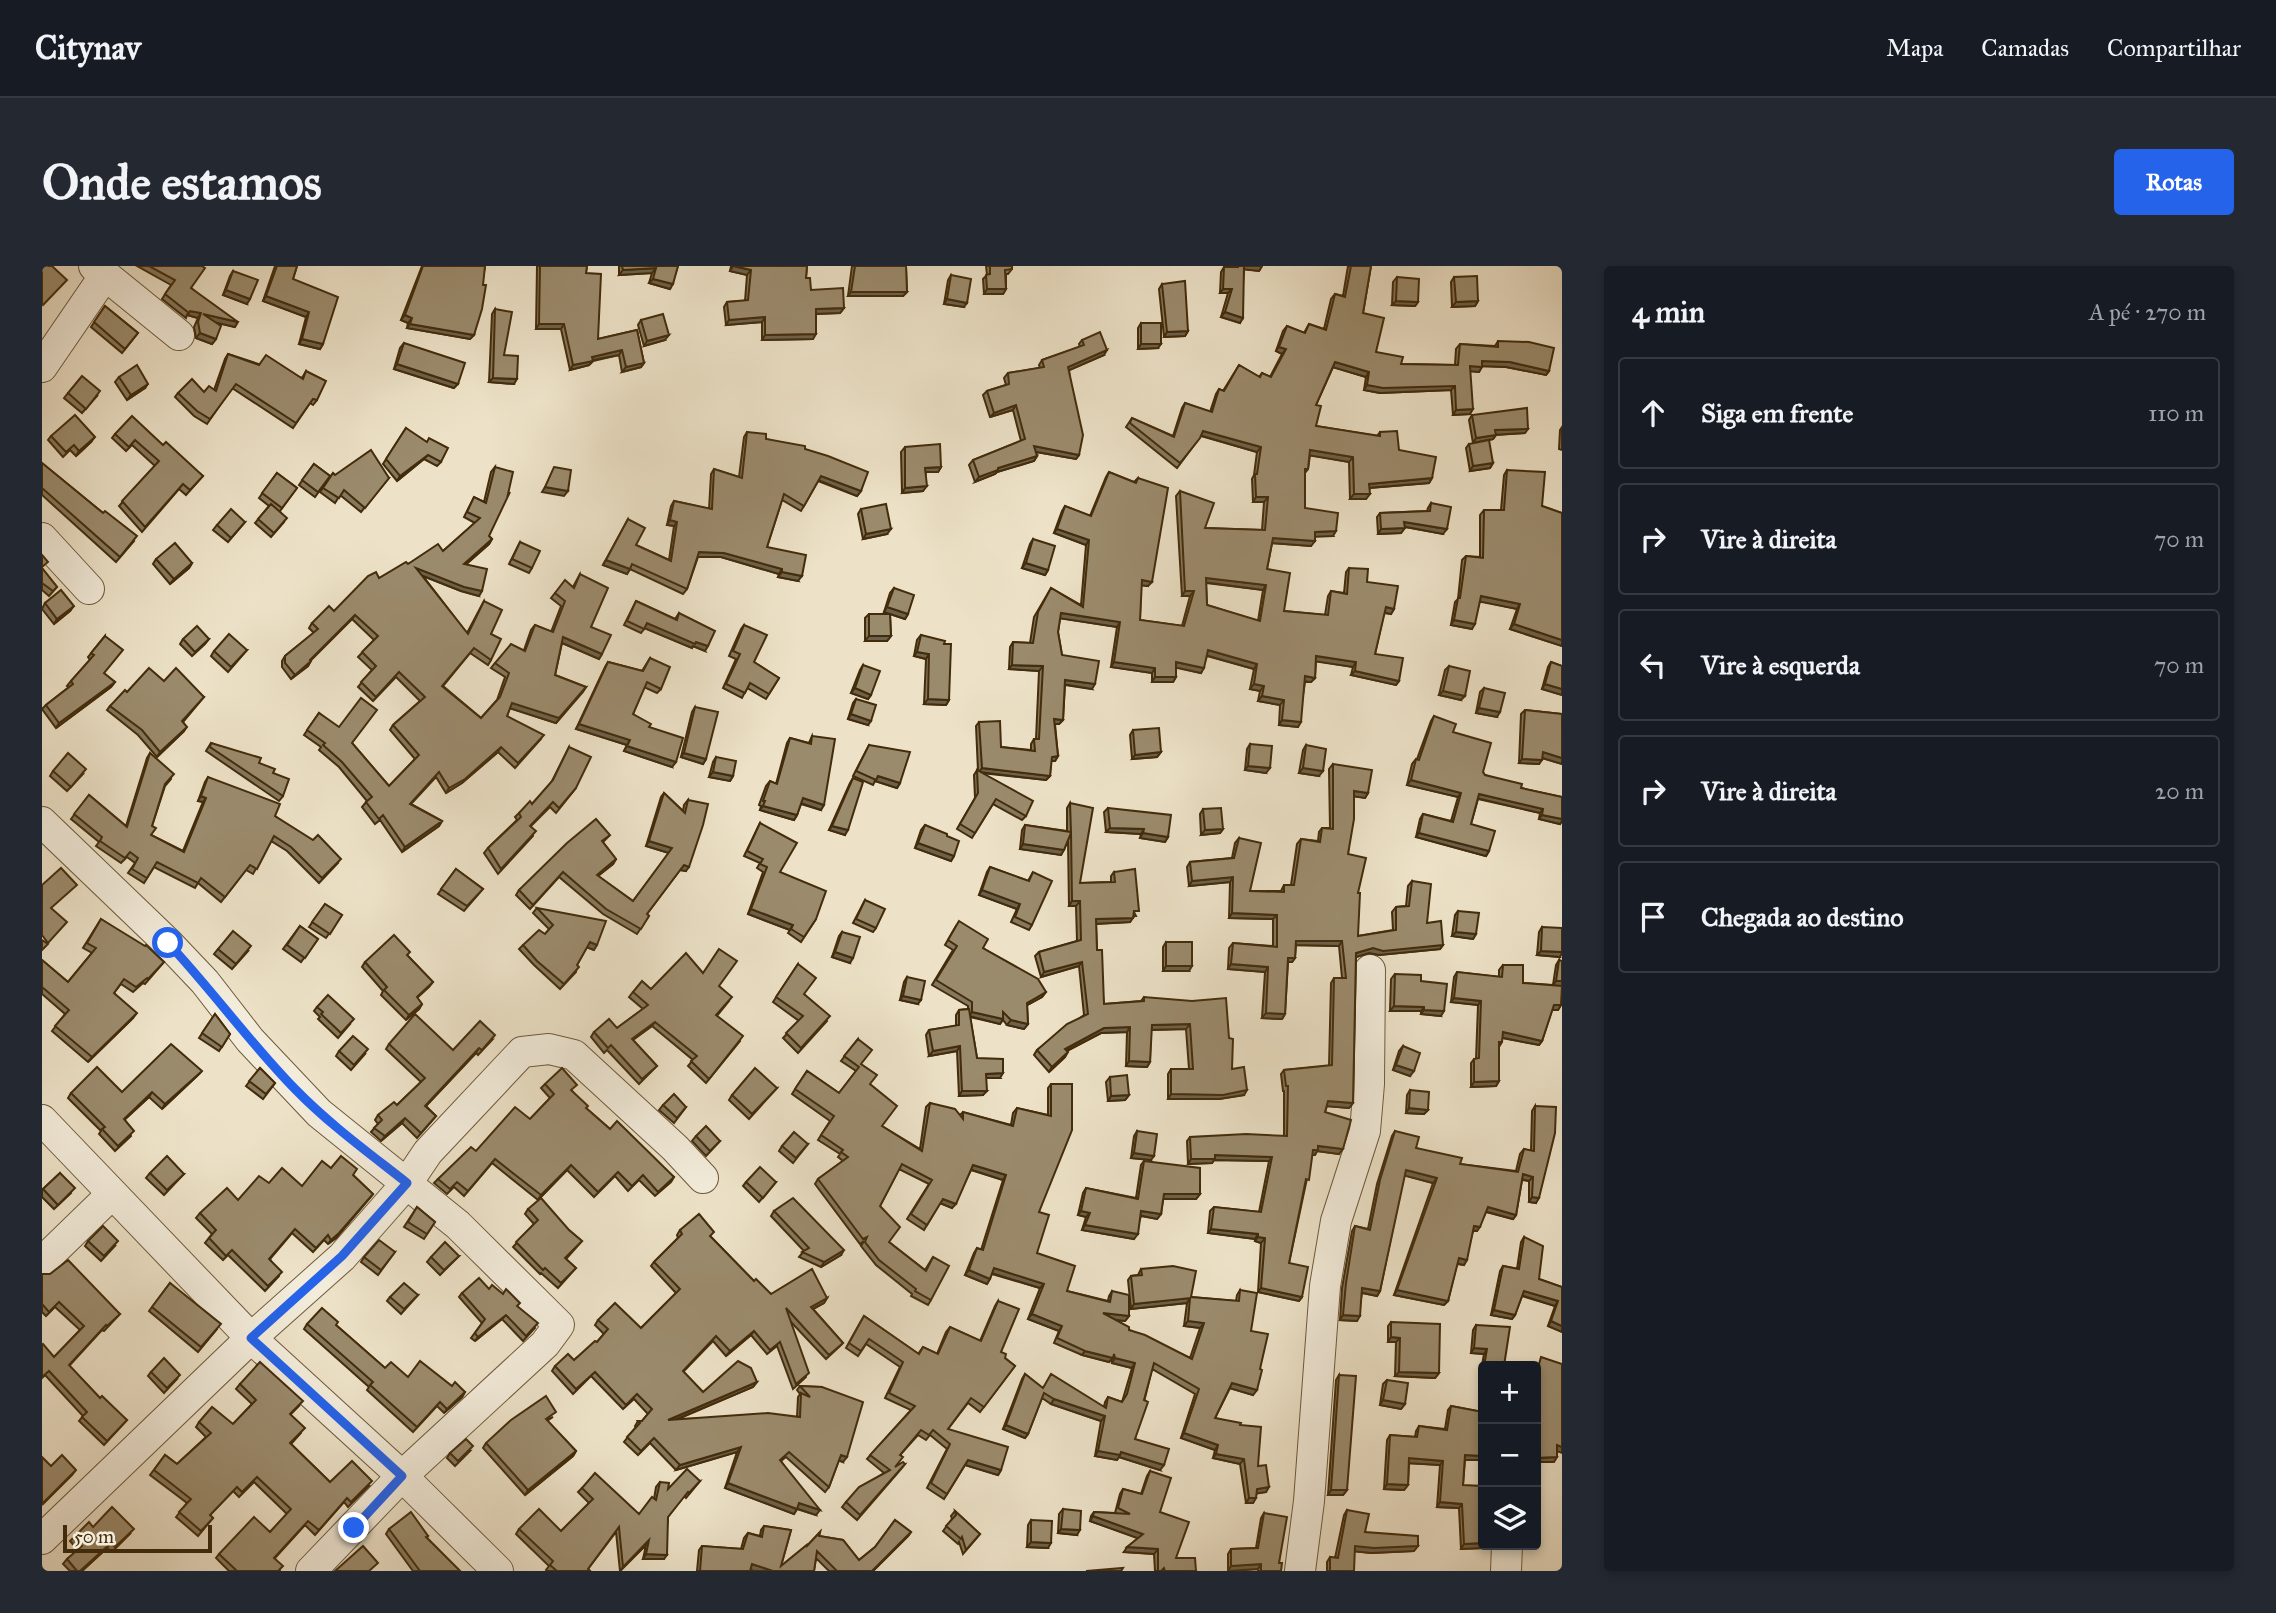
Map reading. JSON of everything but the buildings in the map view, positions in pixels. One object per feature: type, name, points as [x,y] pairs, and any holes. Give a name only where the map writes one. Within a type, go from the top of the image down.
[{"type":"street","points":[[42,367],[99,271],[179,335]]},
{"type":"street","points":[[42,538],[89,589]]},
{"type":"street","points":[[42,822],[168,943],[205,982],[250,1040],[319,1113],[458,1225],[559,1325],[545,1344],[402,1476],[311,1571]]},
{"type":"street","points":[[1300,1571],[1309,1502],[1325,1286],[1336,1221],[1365,1131],[1370,1084],[1370,970]]},
{"type":"street","points":[[42,1539],[251,1338],[342,1256],[407,1183],[428,1152],[522,1052],[549,1049],[574,1055],[675,1148],[703,1178]]},
{"type":"street","points":[[42,1120],[251,1338],[402,1476],[498,1571]]},
{"type":"street","points":[[42,1262],[111,1195]]},
{"type":"street","points":[[1506,1571],[1507,1550]]},
{"type":"route","points":[[168,943],[205,982],[250,1040],[293,1087],[319,1113],[407,1183],[342,1256],[251,1338],[402,1476],[354,1528]]}]
